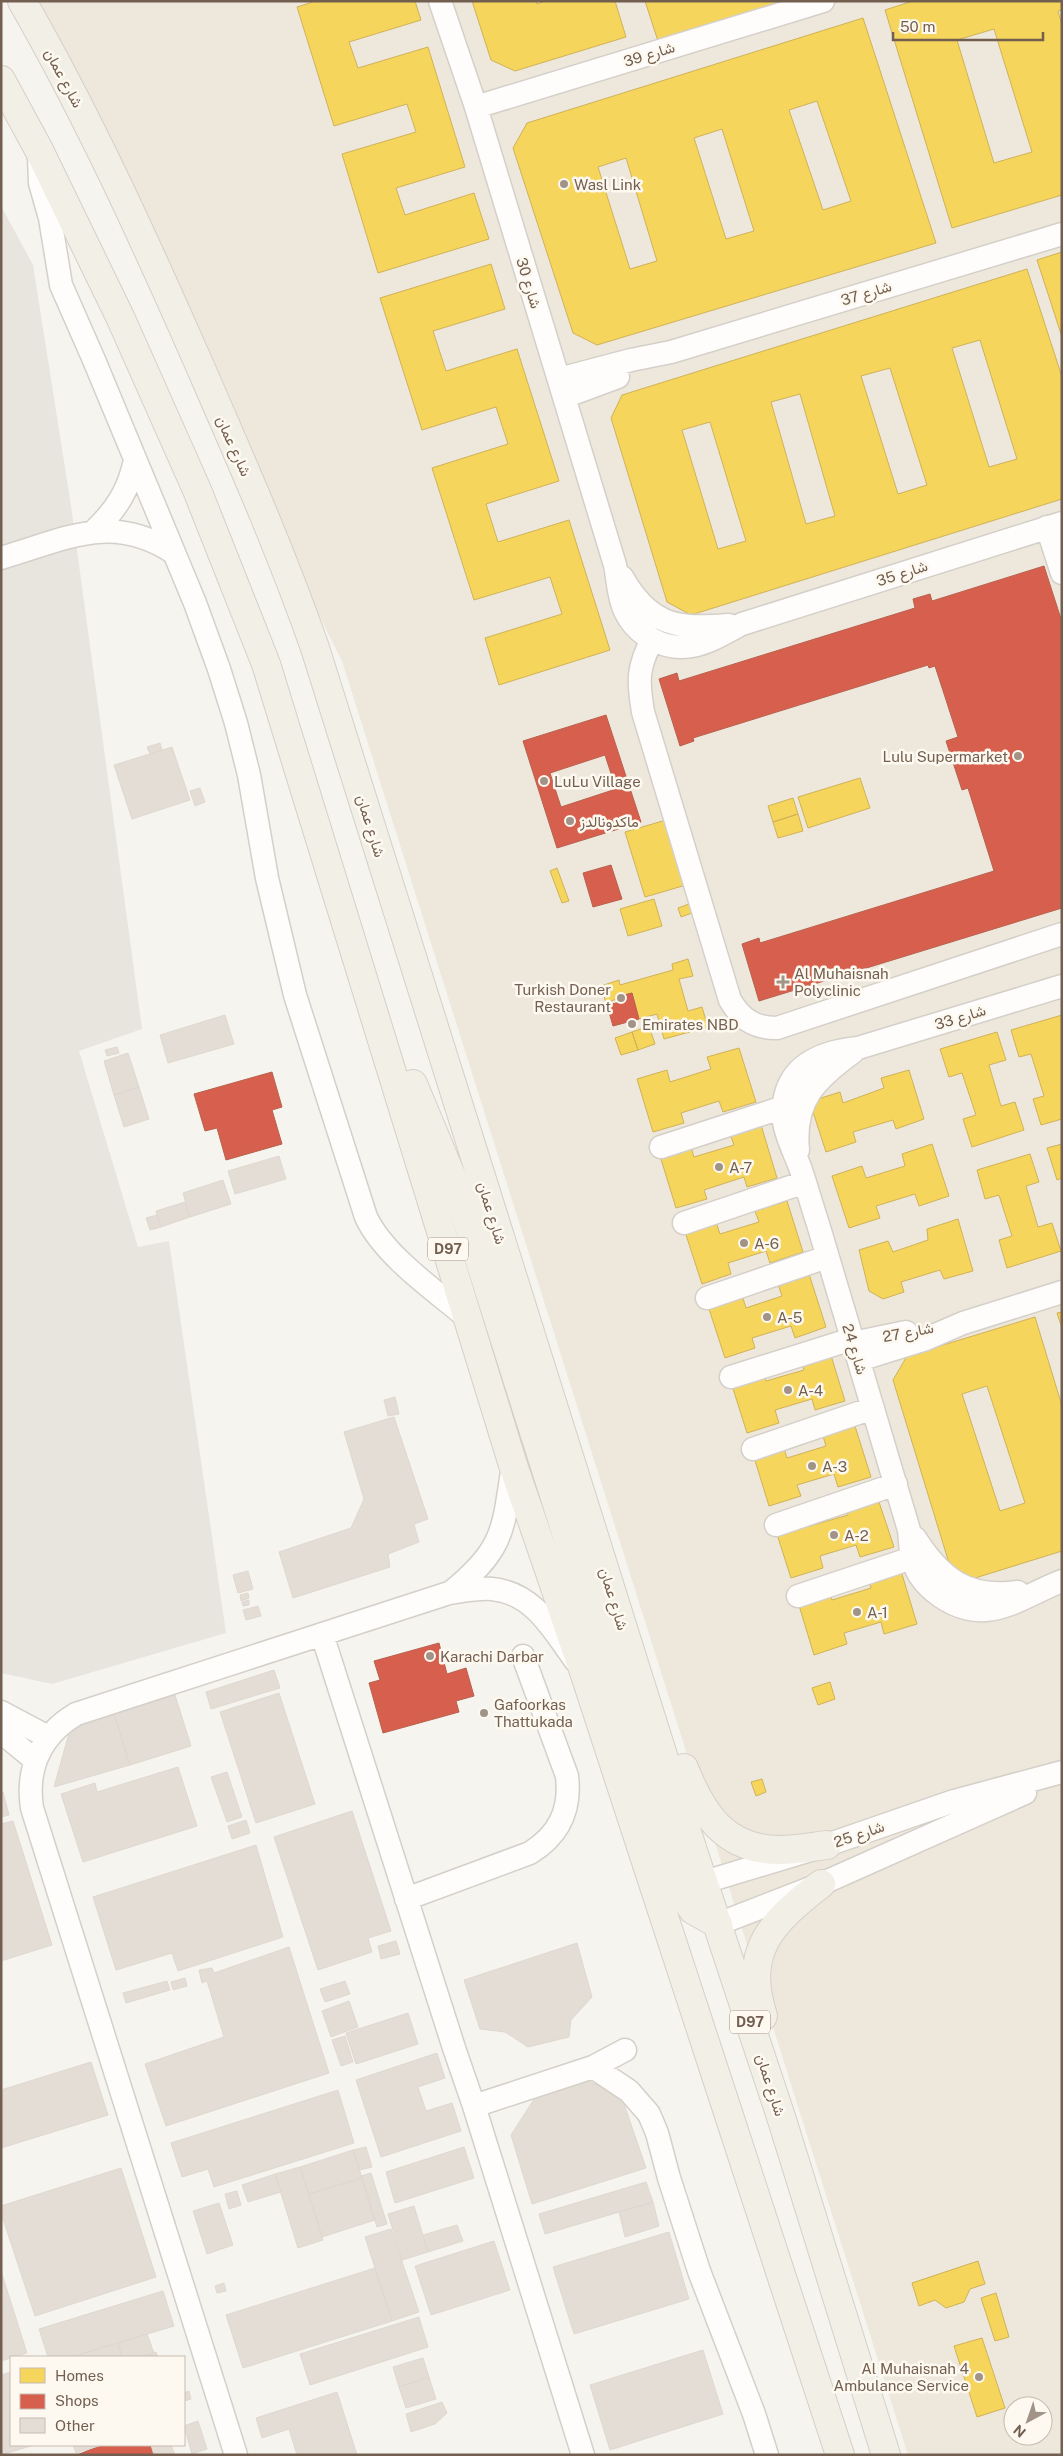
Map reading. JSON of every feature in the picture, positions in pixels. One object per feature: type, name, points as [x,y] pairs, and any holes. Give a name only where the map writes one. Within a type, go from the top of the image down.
[{"type":"main road","name":"شارع عمان","points":[[31,8],[139,226],[272,532],[334,706],[634,1664],[679,1889],[837,2450]]},
{"type":"main road","name":"شارع عمان","points":[[1,80],[39,150],[121,319],[185,463],[266,664],[373,1005],[513,1465],[585,1675],[679,1889]]},
{"type":"main road","points":[[373,1005],[405,1066],[433,1128],[458,1192],[679,1889],[693,1910],[718,1924]]},
{"type":"main road","points":[[634,1664],[660,1706],[697,1801],[716,1825],[745,1843],[763,1849],[781,1850],[827,1845]]},
{"type":"main road","points":[[782,2120],[782,2080],[757,1992],[758,1959],[763,1944],[778,1920],[821,1884]]},
{"type":"main road","name":"شارع عمان","points":[[718,1924],[782,2120],[886,2455]]},
{"type":"street","name":"شارع 30","points":[[440,1],[476,107],[616,565],[620,597],[624,610],[631,622],[652,640],[679,647],[693,646],[742,624]]},
{"type":"street","name":"شارع 39","points":[[476,107],[823,1]]},
{"type":"street","points":[[39,150],[40,183],[50,218],[61,285],[208,636],[236,723],[249,775],[267,878],[295,995],[366,1217],[372,1231],[386,1247],[470,1320]]},
{"type":"street","name":"شارع 37","points":[[562,388],[634,371],[671,352],[1062,234]]},
{"type":"street","points":[[94,531],[107,519],[122,499],[132,476],[135,460]]},
{"type":"street","points":[[1055,525],[1062,573]]},
{"type":"street","name":"شارع 35","points":[[742,624],[1055,525]]},
{"type":"street","points":[[1,558],[94,531],[128,532],[152,540],[174,553]]},
{"type":"street","name":"شارع 30","points":[[616,565],[631,593],[642,606],[656,617],[672,624],[689,628],[742,624]]},
{"type":"street","points":[[652,640],[640,665],[638,681],[643,712],[730,1000],[738,1014],[749,1023],[762,1028],[777,1028],[1062,934]]},
{"type":"street","name":"شارع 33","points":[[802,1175],[788,1142],[783,1119],[784,1107],[785,1096],[795,1076],[812,1060],[833,1050],[858,1048],[1062,986]]},
{"type":"street","name":"شارع 33","points":[[802,1175],[798,1127],[806,1099],[822,1074],[858,1048]]},
{"type":"street","points":[[661,1147],[784,1107]]},
{"type":"street","points":[[684,1223],[802,1175]]},
{"type":"street","name":"شارع 24","points":[[802,1175],[910,1530],[912,1558],[921,1576],[938,1595],[960,1607],[985,1610],[1010,1604],[1052,1585]]},
{"type":"street","points":[[707,1298],[827,1257]]},
{"type":"street","name":"شارع 27","points":[[731,1377],[855,1348],[926,1339],[963,1323],[1062,1292]]},
{"type":"street","points":[[753,1449],[873,1408]]},
{"type":"street","points":[[449,1593],[481,1566],[496,1544],[504,1519],[513,1465]]},
{"type":"street","points":[[776,1524],[896,1484]]},
{"type":"street","name":"شارع 24","points":[[910,1530],[936,1568],[951,1580],[968,1589],[987,1593],[1006,1593],[1052,1585]]},
{"type":"street","points":[[798,1596],[912,1558]]},
{"type":"street","points":[[236,2455],[32,1808],[30,1784],[34,1760],[48,1737],[66,1720],[87,1710],[449,1593],[492,1589],[519,1597],[542,1614],[585,1675]]},
{"type":"street","points":[[322,1634],[474,2106],[583,2455]]},
{"type":"street","points":[[406,1899],[530,1853],[543,1845],[562,1821],[569,1791],[567,1776],[523,1656]]},
{"type":"street","points":[[1,1712],[48,1737]]},
{"type":"street","points":[[1,1732],[34,1760]]},
{"type":"street","name":"شارع 25","points":[[679,1889],[827,1845],[954,1801],[1062,1772]]},
{"type":"street","name":"شارع 25","points":[[718,1924],[821,1884],[1062,1776]]},
{"type":"street","points":[[474,2106],[593,2067],[625,2050]]},
{"type":"street","points":[[593,2067],[629,2090],[649,2114],[657,2133],[669,2178],[699,2270],[754,2414],[767,2455]]},
{"type":"shaded area","points":[[9,1],[1062,1],[1062,2455],[908,2455],[342,661]]},
{"type":"shaded area","points":[[1,206],[33,265],[71,506],[142,1029],[79,1051],[138,1247],[169,1241],[226,1633],[52,1684],[1,1673]]},
{"type":"building: Homes","points":[[316,1],[415,1],[421,20],[349,42],[358,68],[428,47],[465,167],[396,188],[405,215],[474,193],[489,239],[378,273],[342,154],[416,132],[407,104],[334,126],[297,7]]},
{"type":"building: Homes","points":[[472,1],[536,1],[537,4],[545,1],[615,1],[626,37],[515,71],[491,60]]},
{"type":"building: Homes","points":[[645,1],[784,1],[658,41]]},
{"type":"building: Homes","points":[[913,1],[1062,1],[1062,10],[1058,11],[1062,25],[1062,195],[952,228],[885,10]],"holes":[[[994,29],[1032,152],[994,163],[957,40]]]},
{"type":"building: Homes","name":"Wasl Link","points":[[863,18],[936,243],[597,345],[573,333],[513,148],[527,123]],"holes":[[[817,101],[851,201],[823,210],[789,110]],[[722,129],[754,231],[726,239],[694,138]],[[626,158],[657,261],[630,269],[598,167]]]},
{"type":"building: Homes","points":[[1062,252],[1062,337],[1037,260]]},
{"type":"building: Homes","points":[[491,264],[505,309],[433,331],[446,371],[517,349],[559,481],[486,504],[498,542],[569,520],[610,650],[499,685],[485,638],[562,614],[550,577],[474,600],[432,468],[508,444],[496,407],[422,430],[380,298]]},
{"type":"building: Homes","points":[[1027,269],[1062,377],[1062,499],[691,615],[667,602],[611,418],[622,395]],"holes":[[[980,340],[1017,459],[989,467],[952,348]],[[890,368],[927,485],[898,494],[861,376]],[[800,394],[835,516],[806,524],[771,402]],[[710,422],[746,541],[718,549],[682,430]]]},
{"type":"building: Homes","points":[[860,778],[870,808],[808,828],[798,797]]},
{"type":"building: Homes","points":[[793,798],[798,814],[773,822],[768,806]]},
{"type":"building: Homes","points":[[798,814],[803,831],[778,838],[773,822]]},
{"type":"building: Homes","points":[[666,820],[686,885],[645,897],[625,832]]},
{"type":"building: Homes","points":[[557,868],[569,901],[562,903],[550,871]]},
{"type":"building: Homes","points":[[654,899],[662,926],[628,936],[620,909]]},
{"type":"building: Homes","points":[[689,904],[692,913],[681,917],[678,908]]},
{"type":"building: Homes","points":[[688,959],[693,976],[679,979],[688,1011],[702,1007],[708,1027],[664,1039],[657,1014],[639,1019],[632,993],[606,1003],[601,986],[619,980],[620,985],[673,970],[672,964]]},
{"type":"building: Homes","points":[[1062,1015],[1062,1119],[1041,1125],[1033,1099],[1044,1096],[1031,1054],[1019,1057],[1011,1030]]},
{"type":"building: Homes","points":[[649,1026],[655,1044],[638,1050],[632,1032]]},
{"type":"building: Homes","points":[[632,1032],[638,1050],[621,1055],[615,1038]]},
{"type":"building: Homes","points":[[997,1032],[1006,1060],[989,1065],[1001,1106],[1015,1102],[1024,1130],[972,1147],[963,1119],[976,1115],[962,1073],[949,1077],[940,1049]]},
{"type":"building: Homes","points":[[739,1048],[756,1102],[723,1112],[719,1101],[681,1113],[684,1123],[653,1132],[637,1079],[667,1070],[670,1082],[711,1069],[707,1057]]},
{"type":"building: Homes","points":[[909,1070],[924,1119],[896,1129],[893,1120],[853,1132],[856,1142],[826,1152],[813,1112],[818,1099],[840,1092],[843,1103],[884,1088],[881,1078]]},
{"type":"building: Homes","name":"A-7","points":[[761,1125],[777,1178],[747,1187],[744,1177],[704,1190],[707,1199],[676,1208],[660,1156],[691,1147],[694,1157],[734,1145],[730,1134]]},
{"type":"building: Homes","points":[[932,1144],[949,1196],[919,1206],[915,1194],[876,1206],[880,1218],[849,1228],[832,1176],[862,1166],[866,1178],[905,1166],[902,1154]]},
{"type":"building: Homes","points":[[1062,1144],[1062,1178],[1057,1180],[1047,1148]]},
{"type":"building: Homes","points":[[1030,1154],[1039,1182],[1026,1186],[1038,1227],[1052,1223],[1061,1251],[1007,1268],[999,1240],[1012,1236],[999,1195],[985,1199],[977,1170]]},
{"type":"building: Homes","name":"A-6","points":[[787,1201],[803,1252],[770,1263],[766,1251],[728,1263],[731,1274],[702,1284],[685,1232],[716,1222],[720,1234],[759,1222],[755,1211]]},
{"type":"building: Homes","points":[[958,1219],[973,1271],[944,1279],[940,1270],[901,1282],[904,1292],[883,1299],[869,1291],[859,1250],[888,1241],[893,1252],[928,1240],[927,1229]]},
{"type":"building: Homes","name":"A-5","points":[[809,1274],[826,1327],[795,1338],[791,1326],[752,1338],[755,1348],[725,1358],[708,1306],[742,1295],[746,1308],[782,1296],[778,1284]]},
{"type":"building: Homes","points":[[1062,1312],[1062,1328],[1057,1313]]},
{"type":"building: Homes","points":[[1035,1317],[1062,1406],[1062,1551],[972,1579],[949,1563],[893,1380],[907,1356]],"holes":[[[987,1386],[1025,1503],[1000,1511],[962,1394]]]},
{"type":"building: Homes","name":"A-4","points":[[829,1349],[845,1401],[815,1410],[812,1399],[775,1410],[779,1423],[747,1433],[730,1379],[762,1369],[766,1381],[804,1370],[801,1358]]},
{"type":"building: Homes","name":"A-3","points":[[854,1423],[871,1477],[838,1487],[834,1474],[797,1485],[801,1496],[769,1506],[753,1454],[783,1445],[787,1458],[826,1446],[822,1433]]},
{"type":"building: Homes","name":"A-2","points":[[876,1493],[894,1547],[860,1557],[856,1545],[820,1556],[823,1568],[791,1578],[774,1525],[807,1515],[810,1526],[848,1515],[844,1503]]},
{"type":"building: Homes","name":"A-1","points":[[901,1571],[917,1624],[884,1634],[881,1622],[844,1633],[847,1644],[814,1655],[798,1602],[830,1592],[832,1600],[871,1588],[869,1581]]},
{"type":"building: Homes","points":[[830,1682],[835,1699],[818,1705],[812,1688]]},
{"type":"building: Homes","points":[[762,1779],[766,1792],[756,1796],[751,1782]]},
{"type":"building: Homes","points":[[978,2261],[985,2284],[970,2289],[964,2302],[946,2308],[935,2300],[919,2306],[912,2283]]},
{"type":"building: Homes","points":[[996,2293],[1009,2337],[995,2341],[981,2298]]},
{"type":"building: Homes","name":"Al Muhaisnah 4 Ambulance Service","points":[[982,2338],[1003,2402],[1003,2409],[977,2417],[954,2346]]},
{"type":"building: Shops","points":[[1044,566],[1062,622],[1062,908],[759,1001],[742,944],[759,938],[760,943],[994,871],[968,788],[962,790],[946,741],[958,737],[935,666],[929,668],[928,665],[693,738],[694,741],[680,746],[659,679],[677,673],[679,681],[915,608],[913,599],[930,594],[932,601]]},
{"type":"building: Shops","name":"LuLu Village","points":[[606,715],[641,822],[557,848],[523,741]],"holes":[[[605,755],[616,789],[561,807],[550,773]]]},
{"type":"building: Shops","points":[[611,865],[622,899],[593,907],[583,873]]},
{"type":"building: Shops","points":[[632,993],[639,1019],[613,1026],[607,1005],[621,1002],[620,996]]},
{"type":"building: Shops","points":[[272,1072],[282,1107],[272,1110],[282,1144],[226,1160],[217,1128],[205,1131],[194,1094]]},
{"type":"building: Shops","points":[[439,1643],[447,1674],[466,1668],[474,1696],[456,1701],[459,1712],[383,1733],[369,1683],[380,1680],[374,1661]]},
{"type":"building: Shops","points":[[100,2446],[151,2446],[154,2455],[77,2455]]},
{"type":"building: Other","points":[[160,743],[162,750],[150,754],[147,747]]},
{"type":"building: Other","points":[[172,747],[190,800],[132,819],[114,765]]},
{"type":"building: Other","points":[[200,788],[205,802],[195,806],[190,791]]},
{"type":"building: Other","points":[[225,1015],[234,1044],[168,1063],[160,1035]]},
{"type":"building: Other","points":[[117,1047],[119,1053],[107,1056],[105,1050]]},
{"type":"building: Other","points":[[128,1053],[139,1087],[114,1095],[104,1061]]},
{"type":"building: Other","points":[[139,1087],[149,1119],[124,1127],[114,1095]]},
{"type":"building: Other","points":[[279,1156],[286,1179],[235,1194],[228,1171]]},
{"type":"building: Other","points":[[223,1180],[231,1204],[190,1217],[183,1193]]},
{"type":"building: Other","points":[[185,1202],[190,1217],[161,1227],[156,1211]]},
{"type":"building: Other","points":[[157,1215],[161,1227],[150,1230],[146,1218]]},
{"type":"building: Other","points":[[395,1397],[399,1414],[388,1416],[384,1400]]},
{"type":"building: Other","points":[[394,1417],[428,1519],[414,1524],[419,1542],[388,1554],[390,1567],[293,1598],[279,1552],[351,1528],[364,1499],[344,1432]]},
{"type":"building: Other","points":[[248,1571],[253,1589],[238,1593],[233,1575]]},
{"type":"building: Other","points":[[248,1593],[249,1598],[241,1601],[240,1595]]},
{"type":"building: Other","points":[[249,1600],[249,1605],[243,1606],[242,1602]]},
{"type":"building: Other","points":[[258,1606],[261,1616],[246,1620],[243,1610]]},
{"type":"building: Other","points":[[274,1670],[280,1688],[211,1709],[206,1692]]},
{"type":"building: Other","points":[[279,1693],[315,1804],[256,1823],[220,1712]]},
{"type":"building: Other","points":[[175,1695],[191,1746],[130,1765],[114,1714]]},
{"type":"building: Other","points":[[114,1714],[130,1765],[54,1787],[71,1726]]},
{"type":"building: Other","points":[[178,1767],[197,1826],[83,1862],[61,1794],[95,1783],[97,1792]]},
{"type":"building: Other","points":[[227,1772],[242,1817],[227,1822],[211,1777]]},
{"type":"building: Other","points":[[3,1792],[9,1815],[1,1817],[1,1793]]},
{"type":"building: Other","points":[[352,1811],[391,1931],[368,1938],[372,1952],[318,1970],[274,1837]]},
{"type":"building: Other","points":[[246,1820],[250,1833],[232,1839],[228,1826]]},
{"type":"building: Other","points":[[13,1821],[52,1945],[1,1961],[1,1824]]},
{"type":"building: Other","points":[[256,1845],[283,1937],[178,1971],[172,1953],[116,1970],[93,1897]]},
{"type":"building: Other","points":[[396,1941],[400,1954],[381,1959],[378,1946]]},
{"type":"building: Other","points":[[577,1943],[592,1997],[571,2020],[569,2037],[528,2047],[505,2032],[480,2029],[464,1980]]},
{"type":"building: Other","points":[[289,1947],[329,2073],[166,2126],[145,2064],[224,2037],[207,1981],[202,1983],[199,1970],[212,1968],[214,1973]]},
{"type":"building: Other","points":[[185,1978],[187,1986],[173,1990],[171,1982]]},
{"type":"building: Other","points":[[167,1981],[170,1990],[126,2003],[123,1993]]},
{"type":"building: Other","points":[[345,1981],[350,1994],[325,2002],[320,1989]]},
{"type":"building: Other","points":[[349,2001],[358,2027],[331,2037],[322,2011]]},
{"type":"building: Other","points":[[408,2013],[418,2044],[356,2064],[346,2033]]},
{"type":"building: Other","points":[[345,2036],[353,2062],[341,2066],[332,2040]]},
{"type":"building: Other","points":[[437,2053],[445,2078],[418,2087],[426,2111],[452,2103],[461,2131],[381,2157],[356,2080]]},
{"type":"building: Other","points":[[91,2062],[108,2115],[1,2148],[1,2090]]},
{"type":"building: Other","points":[[581,2077],[622,2098],[646,2168],[532,2204],[511,2135],[538,2093]]},
{"type":"building: Other","points":[[338,2090],[354,2143],[214,2187],[208,2169],[182,2177],[171,2143]]},
{"type":"building: Other","points":[[366,2147],[372,2167],[360,2170],[353,2150]]},
{"type":"building: Other","points":[[464,2147],[474,2178],[395,2203],[386,2172]]},
{"type":"building: Other","points":[[353,2150],[362,2178],[309,2194],[300,2167]]},
{"type":"building: Other","points":[[300,2167],[323,2240],[298,2248],[275,2174]]},
{"type":"building: Other","points":[[121,2168],[156,2277],[35,2316],[1,2213],[1,2206]]},
{"type":"building: Other","points":[[371,2173],[387,2224],[377,2227],[361,2176]]},
{"type":"building: Other","points":[[275,2174],[281,2192],[248,2202],[242,2185]]},
{"type":"building: Other","points":[[362,2178],[375,2220],[322,2237],[309,2194]]},
{"type":"building: Other","points":[[646,2182],[653,2202],[545,2234],[539,2214]]},
{"type":"building: Other","points":[[237,2191],[241,2205],[229,2209],[225,2194]]},
{"type":"building: Other","points":[[653,2202],[659,2226],[625,2237],[619,2212]]},
{"type":"building: Other","points":[[219,2203],[233,2245],[207,2254],[193,2211]]},
{"type":"building: Other","points":[[414,2206],[428,2252],[402,2260],[388,2214]]},
{"type":"building: Other","points":[[457,2225],[463,2241],[428,2252],[423,2235]]},
{"type":"building: Other","points":[[391,2229],[419,2312],[392,2321],[365,2237]]},
{"type":"building: Other","points":[[669,2232],[689,2299],[574,2334],[553,2267]]},
{"type":"building: Other","points":[[494,2241],[510,2290],[431,2315],[415,2266]]},
{"type":"building: Other","points":[[375,2268],[392,2321],[243,2368],[226,2315]]},
{"type":"building: Other","points":[[1,2271],[27,2353],[10,2356],[10,2358],[1,2361]]},
{"type":"building: Other","points":[[224,2283],[226,2291],[217,2293],[215,2286]]},
{"type":"building: Other","points":[[163,2291],[174,2326],[74,2356],[48,2356],[39,2329]]},
{"type":"building: Other","points":[[419,2317],[428,2347],[310,2385],[300,2354]]},
{"type":"building: Other","points":[[147,2334],[154,2353],[144,2356],[122,2356],[118,2343]]},
{"type":"building: Other","points":[[118,2343],[122,2356],[74,2356]]},
{"type":"building: Other","points":[[703,2350],[723,2414],[610,2450],[590,2385]]},
{"type":"building: Other","points":[[156,2352],[158,2356],[144,2356]]},
{"type":"building: Other","points":[[423,2358],[429,2377],[399,2387],[393,2367]]},
{"type":"building: Other","points":[[10,2372],[10,2446],[31,2446],[1,2455],[1,2375]]},
{"type":"building: Other","points":[[429,2377],[436,2399],[406,2408],[399,2387]]},
{"type":"building: Other","points":[[189,2391],[191,2399],[185,2401],[185,2393]]},
{"type":"building: Other","points":[[337,2392],[357,2455],[297,2455],[289,2429],[262,2438],[256,2418]]},
{"type":"building: Other","points":[[442,2402],[447,2413],[435,2424],[411,2432],[406,2414]]},
{"type":"building: Other","points":[[198,2421],[207,2449],[192,2454],[185,2426]]},
{"type":"building: Other","points":[[73,2446],[99,2446],[76,2453]]},
{"type":"building: Other","points":[[151,2446],[171,2446],[175,2455],[154,2455]]},
{"type":"place","name":"Wasl Link","points":[[564,184]]},
{"type":"place","name":"Lulu Supermarket","points":[[1018,756]]},
{"type":"place","name":"LuLu Village","points":[[544,781]]},
{"type":"place","name":"ماكدونالدز","points":[[570,821]]},
{"type":"place","name":"Al Muhaisnah Polyclinic","points":[[783,982]]},
{"type":"place","name":"Turkish Doner Restaurant","points":[[621,998]]},
{"type":"place","name":"Emirates NBD","points":[[632,1024]]},
{"type":"place","name":"A-7","points":[[719,1167]]},
{"type":"place","name":"A-6","points":[[744,1243]]},
{"type":"place","name":"A-5","points":[[767,1317]]},
{"type":"place","name":"A-4","points":[[788,1390]]},
{"type":"place","name":"A-3","points":[[812,1466]]},
{"type":"place","name":"A-2","points":[[834,1535]]},
{"type":"place","name":"A-1","points":[[857,1612]]},
{"type":"place","name":"Karachi Darbar","points":[[430,1656]]},
{"type":"place","name":"Gafoorkas Thattukada","points":[[484,1713]]},
{"type":"place","name":"Al Muhaisnah 4 Ambulance Service","points":[[979,2377]]}]
